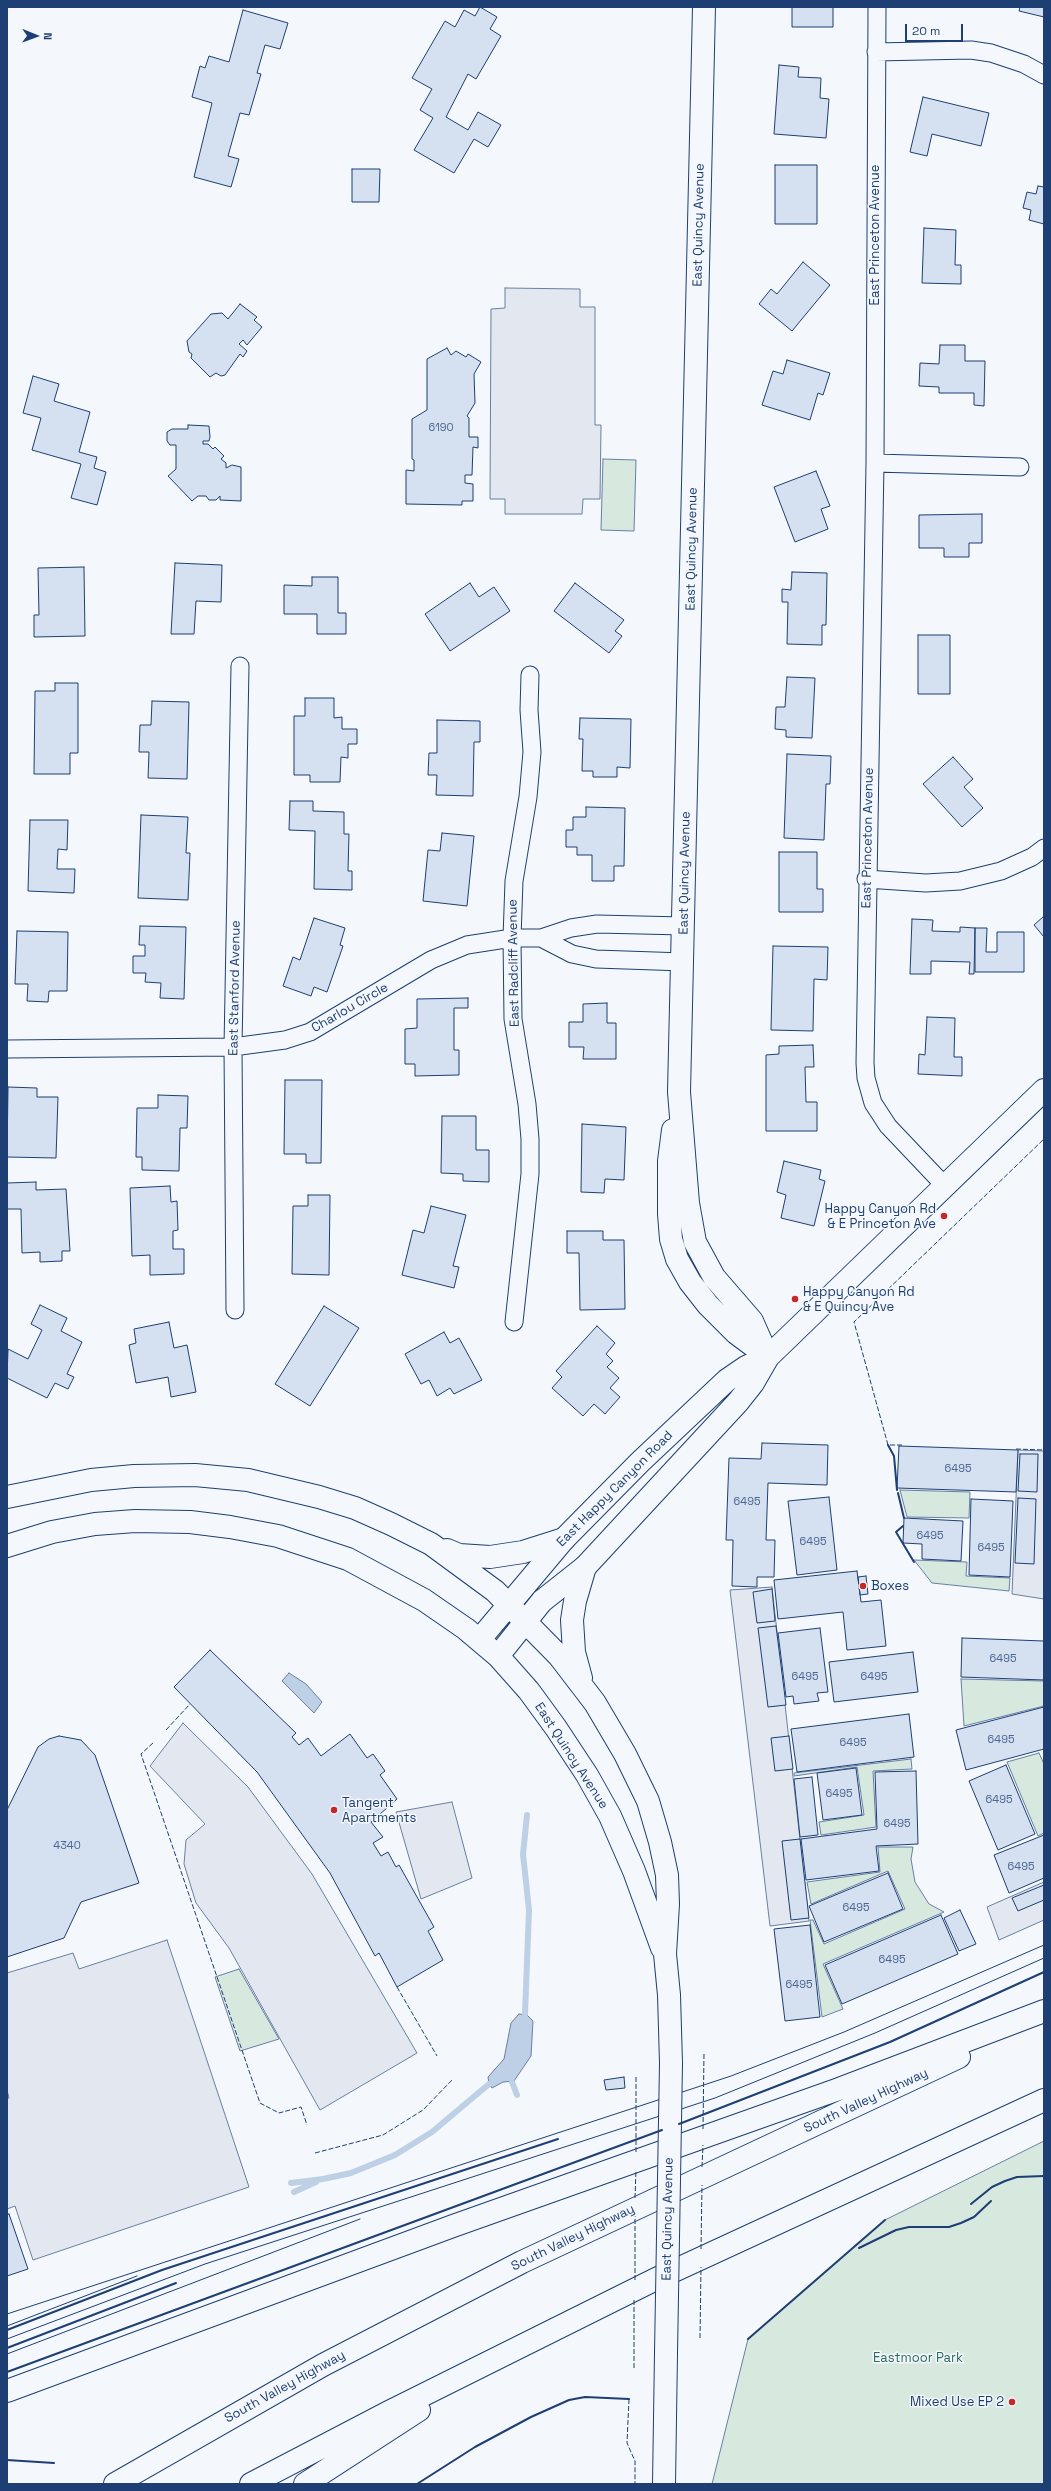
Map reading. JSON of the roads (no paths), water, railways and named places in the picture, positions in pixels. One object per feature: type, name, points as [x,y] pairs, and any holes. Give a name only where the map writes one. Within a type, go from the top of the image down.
[{"type":"main road","name":"East Quincy Avenue","points":[[704,7],[686,726],[684,962],[679,1092],[688,1203],[695,1242],[714,1277],[752,1322],[768,1357]]},
{"type":"main road","name":"East Happy Canyon Road","points":[[498,1656],[542,1601],[584,1567],[738,1402],[753,1383],[768,1357],[944,1185],[1044,1090]]},
{"type":"main road","name":"East Happy Canyon Road","points":[[480,1639],[508,1603],[564,1539],[714,1391],[737,1373],[768,1357]]},
{"type":"main road","points":[[7,1497],[91,1480],[134,1476],[195,1475],[248,1480],[355,1508],[431,1544],[459,1555],[490,1557],[523,1552],[564,1539]]},
{"type":"main road","name":"East Quincy Avenue","points":[[7,1546],[52,1532],[95,1524],[135,1521],[190,1522],[278,1536],[348,1558],[424,1600],[480,1639],[498,1656],[529,1691],[587,1775],[610,1816],[634,1871],[665,1954]]},
{"type":"main road","name":"East Quincy Avenue","points":[[431,1544],[485,1582],[508,1603],[559,1656],[585,1690],[625,1754],[648,1801],[658,1835],[667,1875],[668,1904],[665,1954],[669,1995],[671,2063],[664,2484]]},
{"type":"main road","points":[[584,1567],[575,1601],[572,1620],[574,1652],[585,1690]]},
{"type":"main road","points":[[7,2391],[453,2226],[839,2089],[1044,2011]]},
{"type":"main road","name":"South Valley Highway","points":[[115,2484],[323,2365],[522,2262],[1044,2018]]},
{"type":"main road","points":[[251,2484],[389,2412],[517,2350],[654,2280],[1044,2100]]},
{"type":"main road","points":[[305,2484],[517,2350]]},
{"type":"street","name":"East Princeton Avenue","points":[[877,7],[875,463],[866,879],[866,1078],[874,1103],[888,1126],[944,1185]]},
{"type":"street","points":[[876,52],[970,50],[991,53],[1024,64],[1044,75]]},
{"type":"street","points":[[875,463],[1020,467]]},
{"type":"street","name":"East Stanford Avenue","points":[[235,1310],[234,1047],[240,666]]},
{"type":"street","name":"East Radcliff Avenue","points":[[514,1322],[525,1229],[530,1139],[513,1019],[512,938],[514,881],[528,797],[532,752],[529,710],[530,675]]},
{"type":"street","points":[[866,879],[926,883],[960,881],[1001,871],[1032,857],[1044,848]]},
{"type":"street","name":"Charlou Circle","points":[[7,1049],[234,1047],[285,1040],[310,1032],[431,960],[467,945],[512,938],[540,938],[571,928],[597,924],[684,926]]},
{"type":"street","name":"Charlou Circle","points":[[540,938],[572,954],[596,959],[684,962]]},
{"type":"water","points":[[289,1673],[306,1684],[322,1702],[314,1713],[282,1681]]},
{"type":"water","points":[[519,2014],[527,2015],[533,2021],[531,2056],[514,2081],[503,2082],[492,2088],[489,2084],[488,2077],[504,2059],[511,2023]]},
{"type":"waterway","points":[[525,2014],[529,1910],[523,1854],[527,1815]]},
{"type":"waterway","points":[[512,2082],[517,2095]]},
{"type":"waterway","points":[[291,2183],[323,2179],[351,2173],[395,2155],[432,2132],[489,2084]]},
{"type":"waterway","points":[[294,2192],[316,2182]]},
{"type":"tram line","points":[[7,2314],[731,2076],[844,2032],[1044,1945]]},
{"type":"tram line","points":[[7,2339],[205,2264],[715,2098],[875,2033],[1044,1958]]},
{"type":"tram line","points":[[7,2354],[360,2219]]},
{"type":"tram line","points":[[7,2326],[137,2276]]},
{"type":"place","name":"Happy Canyon Rd & E Princeton Ave","points":[[944,1216]]},
{"type":"place","name":"Happy Canyon Rd & E Quincy Ave","points":[[795,1299]]},
{"type":"place","name":"Boxes","points":[[863,1586]]},
{"type":"place","name":"Tangent Apartments","points":[[334,1810]]},
{"type":"place","name":"Mixed Use EP 2","points":[[1012,2402]]},
{"type":"park label","name":"Eastmoor Park","points":[[918,2358]]}]
